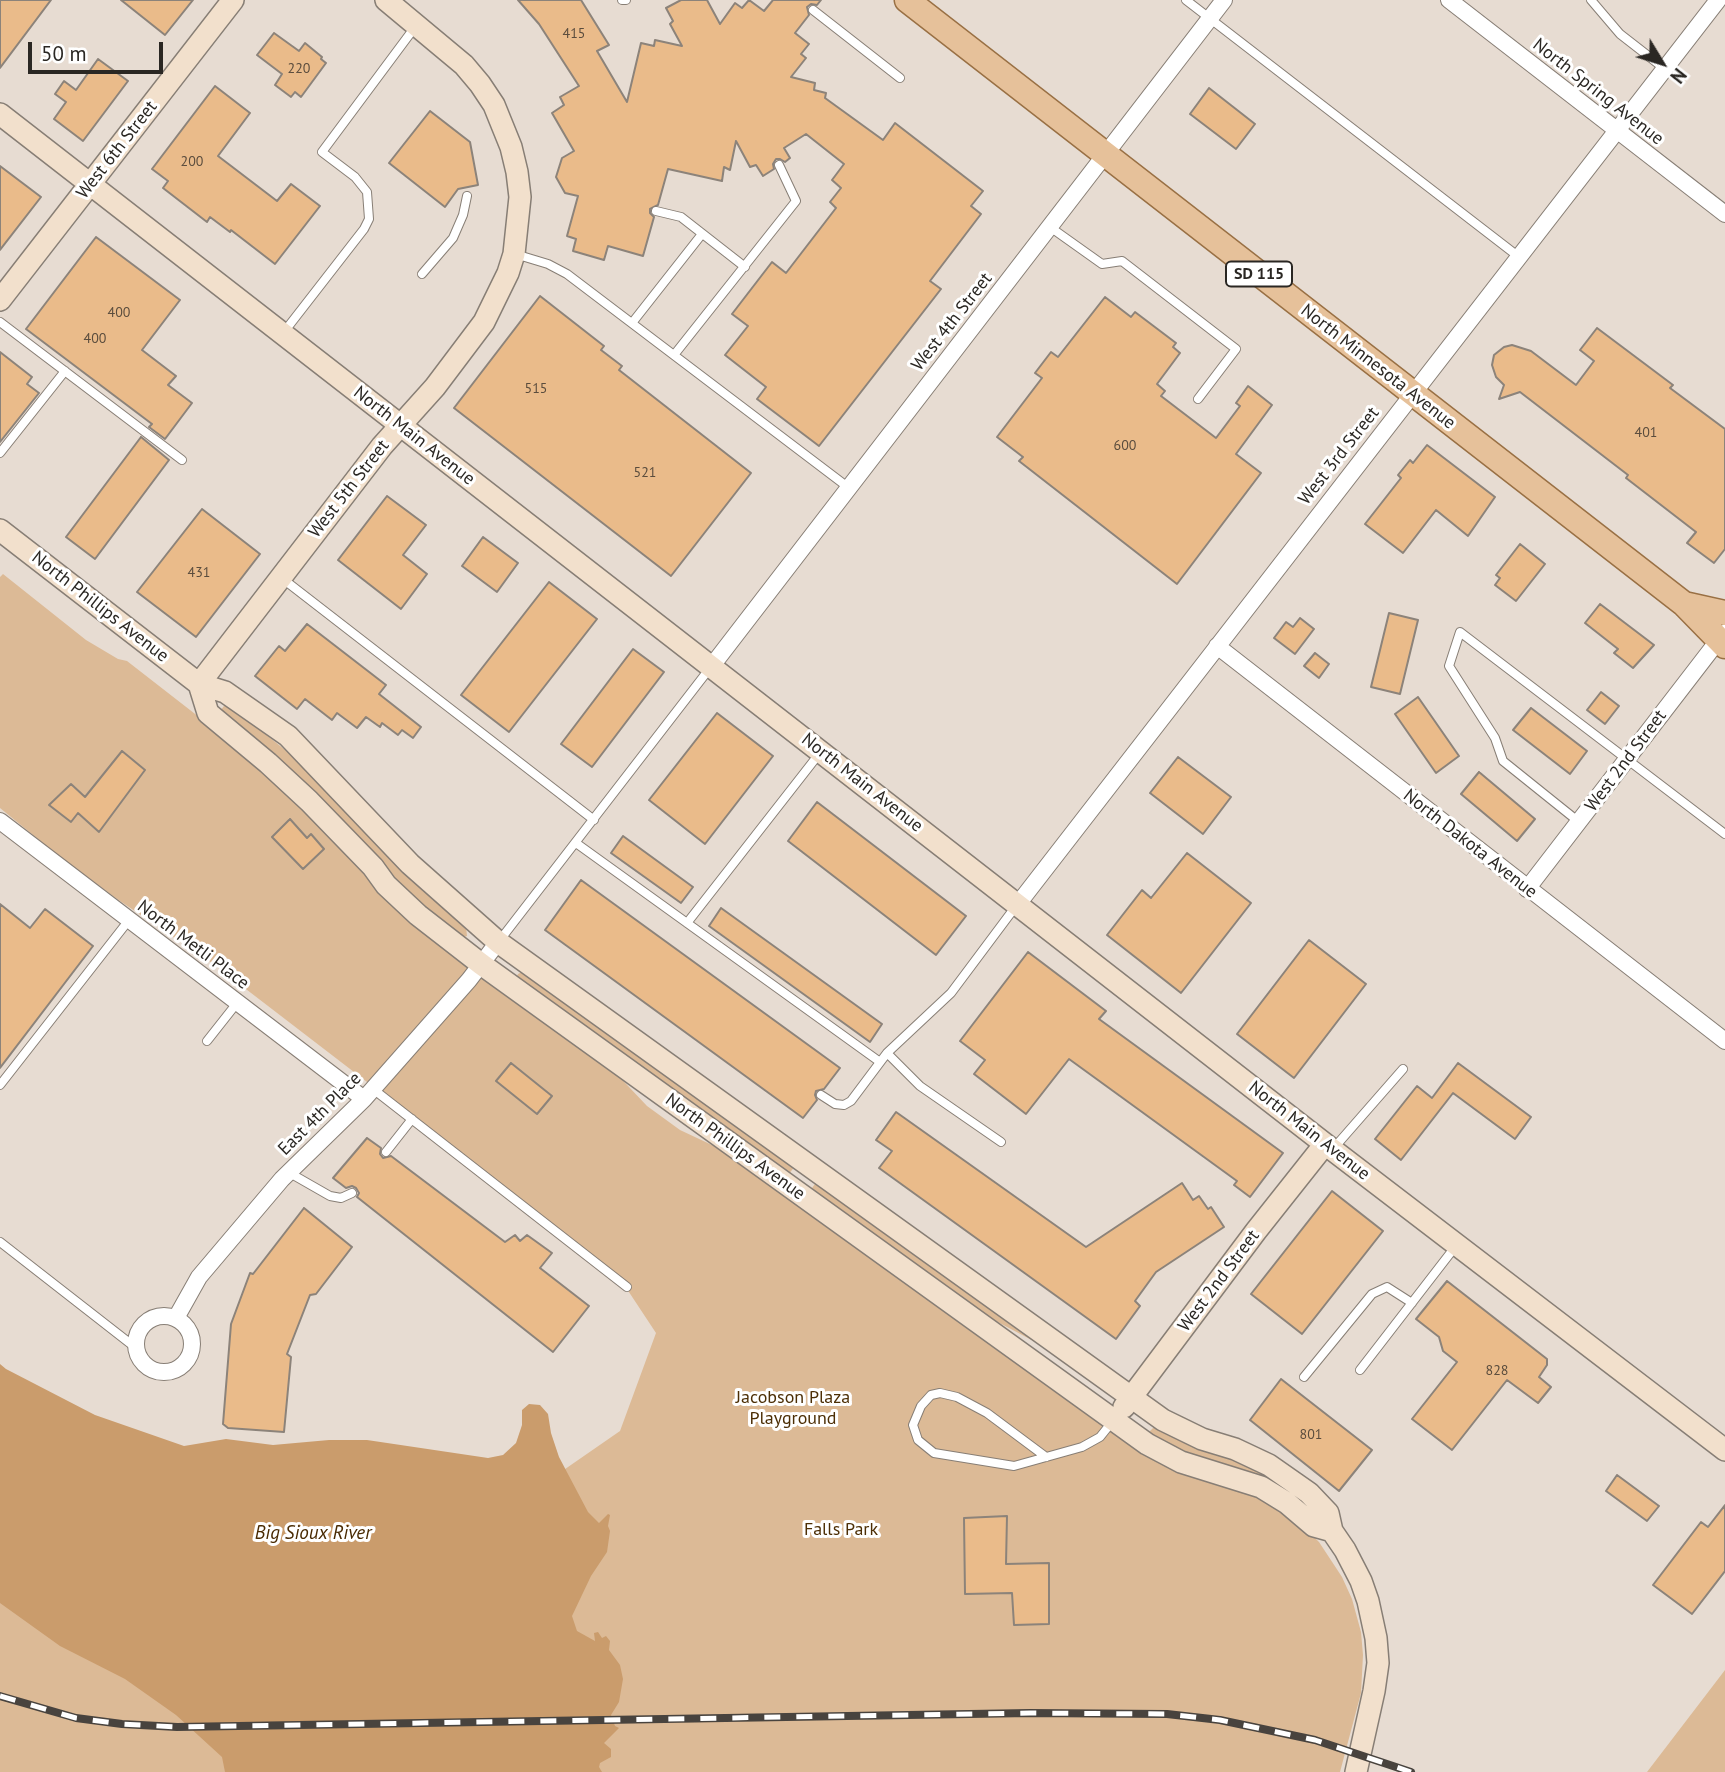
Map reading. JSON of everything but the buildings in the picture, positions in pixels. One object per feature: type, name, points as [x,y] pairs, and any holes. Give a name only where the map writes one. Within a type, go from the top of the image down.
[{"type":"main road","name":"North Minnesota Avenue","points":[[907,0],[1684,604],[1723,640]]},
{"type":"main road","name":"North Minnesota Avenue","points":[[1684,604],[1725,612]]},
{"type":"street","name":"West 6th Street","points":[[0,300],[233,0]]},
{"type":"street","points":[[386,0],[417,25]]},
{"type":"street","name":"West 4th Street","points":[[711,667],[1224,0]]},
{"type":"street","name":"North Spring Avenue","points":[[1448,0],[1725,214]]},
{"type":"street","name":"West 3rd Street","points":[[1018,904],[1718,0]]},
{"type":"street","name":"West 5th Street","points":[[199,684],[400,425],[435,387],[484,322],[508,273],[514,254],[520,197],[517,172],[503,123],[480,84],[464,65],[417,25]]},
{"type":"street","name":"North Main Avenue","points":[[0,114],[1329,1147],[1725,1450]]},
{"type":"street","name":"North Phillips Avenue","points":[[0,530],[199,684],[225,691],[288,736],[410,864],[498,942],[1131,1397],[1181,1430],[1236,1449],[1279,1471],[1309,1493],[1328,1513],[1332,1531],[1361,1581],[1376,1638],[1378,1663],[1374,1691],[1356,1772]]},
{"type":"street","name":"West 2nd Street","points":[[1527,889],[1723,640]]},
{"type":"street","name":"North Dakota Avenue","points":[[1217,646],[1725,1041]]},
{"type":"street","name":"North Phillips Avenue","points":[[199,684],[208,713],[309,801],[373,867],[386,885],[418,915],[481,964],[1170,1458],[1261,1487],[1287,1503],[1314,1526],[1332,1531]]},
{"type":"street","name":"North Metli Place","points":[[0,821],[237,1003],[369,1094]]},
{"type":"street","name":"East 4th Place","points":[[176,1318],[199,1277],[288,1172],[369,1094],[498,942]]},
{"type":"street","name":"West 2nd Street","points":[[1114,1420],[1256,1230],[1329,1147]]},
{"type":"street","points":[[160,1316],[176,1318],[190,1331],[192,1341],[187,1359],[172,1371],[153,1370],[139,1357],[136,1348],[139,1330],[144,1324],[160,1316]]},
{"type":"lane","points":[[1186,0],[1519,257]]},
{"type":"lane","points":[[1591,0],[1620,34],[1665,69]]},
{"type":"lane","points":[[1718,0],[1725,6]]},
{"type":"lane","points":[[813,10],[900,78]]},
{"type":"lane","points":[[282,334],[369,219],[368,192],[355,177],[322,152],[417,25]]},
{"type":"lane","points":[[674,355],[796,201],[779,165]]},
{"type":"lane","points":[[422,274],[453,239],[467,196]]},
{"type":"lane","points":[[656,211],[681,218],[745,267]]},
{"type":"lane","points":[[1050,227],[1102,264],[1122,261],[1236,349],[1198,398]]},
{"type":"lane","points":[[632,323],[702,234]]},
{"type":"lane","points":[[514,254],[548,264],[566,274],[849,488]]},
{"type":"lane","points":[[0,322],[182,460]]},
{"type":"lane","points":[[0,453],[65,371]]},
{"type":"lane","points":[[281,577],[594,820]]},
{"type":"lane","points":[[1579,822],[1503,761],[1495,738],[1449,666],[1460,632],[1725,834]]},
{"type":"lane","points":[[498,942],[711,667]]},
{"type":"lane","points":[[687,923],[821,752]]},
{"type":"lane","points":[[576,843],[880,1062]]},
{"type":"lane","points":[[821,1095],[835,1104],[844,1105],[851,1101],[887,1053],[951,993],[1018,904]]},
{"type":"lane","points":[[0,1085],[130,920]]},
{"type":"lane","points":[[207,1041],[237,1003]]},
{"type":"lane","points":[[887,1053],[920,1086],[1000,1142]]},
{"type":"lane","points":[[1329,1147],[1403,1069]]},
{"type":"lane","points":[[369,1094],[412,1119],[627,1287]]},
{"type":"lane","points":[[386,1152],[412,1119]]},
{"type":"lane","points":[[288,1172],[330,1196],[341,1198],[352,1193]]},
{"type":"lane","points":[[0,1242],[136,1348]]},
{"type":"lane","points":[[1360,1370],[1456,1244]]},
{"type":"lane","points":[[1304,1377],[1372,1293],[1387,1287],[1412,1303]]},
{"type":"lane","points":[[1046,1457],[988,1413],[957,1397],[940,1393],[932,1395],[921,1406],[913,1425],[918,1440],[934,1454],[1013,1466],[1046,1457],[1082,1447],[1100,1437],[1114,1420]]},
{"type":"green space","name":"Falls Park","points":[[3,574],[86,640],[118,659],[127,661],[199,717],[612,1069],[647,1106],[680,1130],[729,1153],[1121,1435],[1271,1502],[1306,1529],[1319,1542],[1342,1577],[1352,1599],[1361,1632],[1361,1693],[1340,1772],[0,1772],[0,1405],[69,1450],[542,1485],[620,1431],[656,1333],[621,1280],[212,963],[117,899],[0,808],[0,577]]},
{"type":"green space","points":[[224,706],[232,707],[295,758],[466,926],[467,936],[456,936],[400,884],[220,711]]},
{"type":"green space","points":[[524,971],[796,1165],[788,1175],[516,978]]},
{"type":"green space","points":[[817,1181],[1043,1346],[975,1310],[810,1191]]},
{"type":"green space","points":[[1156,1425],[1244,1461],[1289,1487],[1287,1492],[1191,1457],[1150,1435],[1149,1432]]},
{"type":"green space","points":[[1725,1670],[1725,1772],[1647,1772]]},
{"type":"water","name":"Big Sioux River","points":[[0,1364],[95,1415],[184,1446],[226,1439],[273,1445],[367,1440],[488,1458],[503,1455],[516,1443],[522,1425],[522,1410],[529,1404],[540,1405],[548,1414],[559,1457],[588,1512],[599,1523],[610,1515],[607,1552],[591,1576],[572,1616],[577,1631],[595,1641],[594,1633],[598,1632],[602,1638],[606,1636],[610,1641],[609,1650],[620,1665],[623,1679],[619,1702],[611,1715],[615,1726],[619,1728],[604,1743],[611,1749],[611,1757],[600,1763],[602,1772],[225,1772],[222,1757],[176,1715],[125,1679],[60,1646],[0,1603]]},
{"type":"railway","points":[[0,1696],[76,1718],[177,1727],[1030,1713],[1167,1714],[1220,1720],[1315,1740],[1411,1772]]},
{"type":"park label","name":"Jacobson Plaza Playground","points":[[793,1408]]}]
